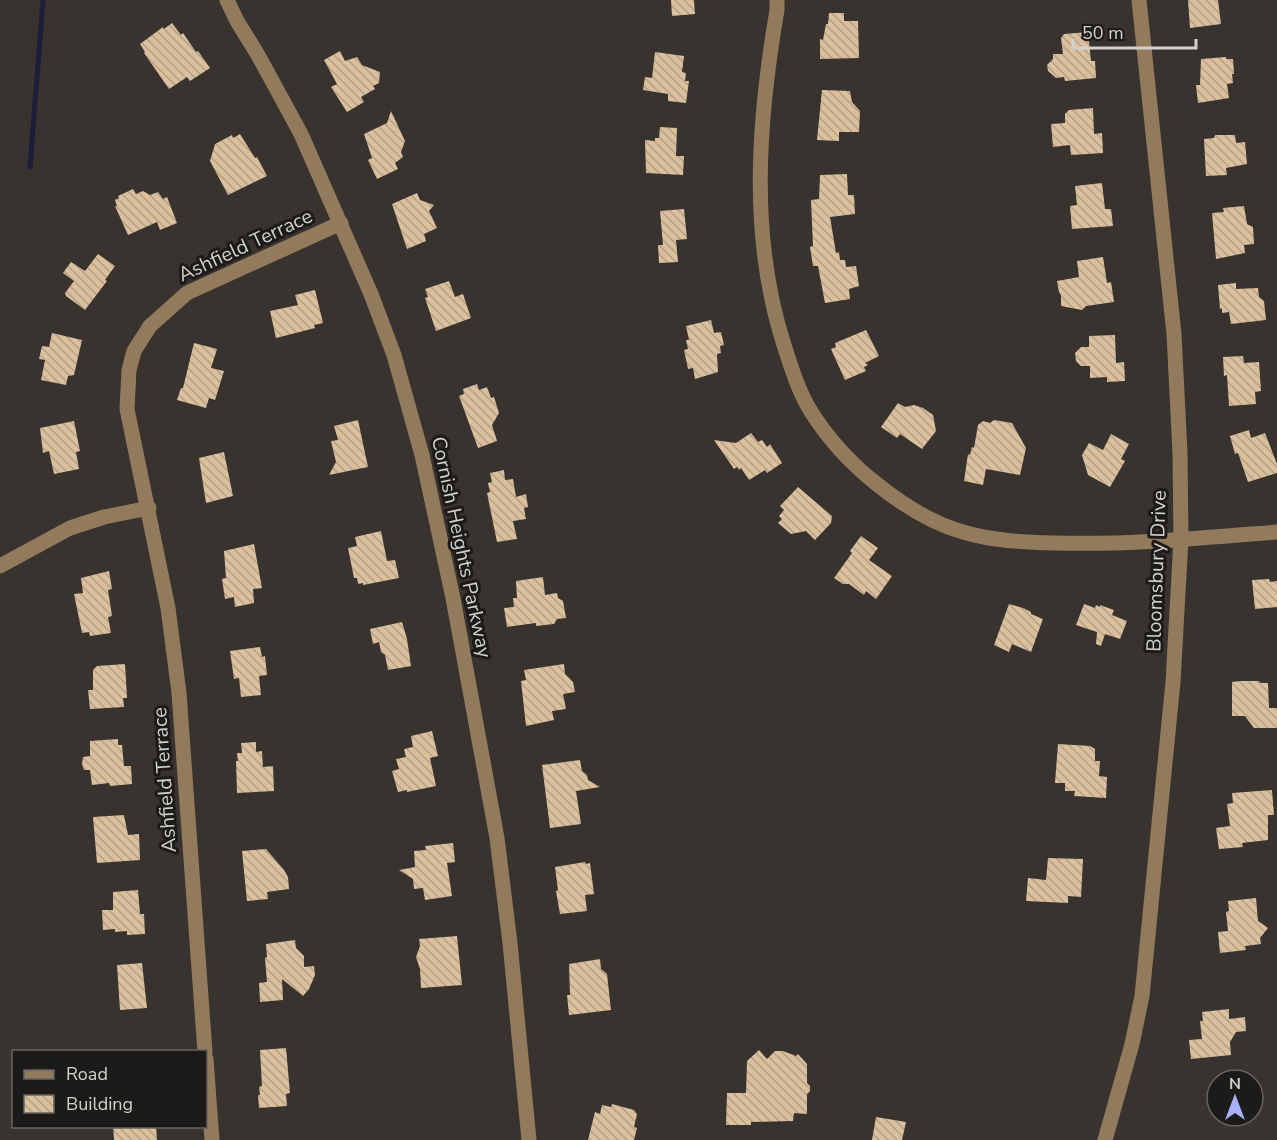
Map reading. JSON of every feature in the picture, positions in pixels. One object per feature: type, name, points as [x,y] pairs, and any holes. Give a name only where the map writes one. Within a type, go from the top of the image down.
[{"type":"street","name":"Cornish Heights Parkway","points":[[227,0],[301,134],[341,223],[394,355],[422,455],[453,598],[497,838],[510,943],[529,1140]]},
{"type":"street","points":[[777,0],[765,77],[760,176],[762,243],[772,308],[795,379],[809,409],[836,446],[862,473],[893,497],[928,519],[962,532],[1007,542],[1088,544],[1277,532]]},
{"type":"street","name":"Bloomsbury Drive","points":[[1105,1140],[1132,1044],[1142,996],[1173,682],[1181,539],[1180,453],[1174,334],[1138,0]]},
{"type":"street","name":"Ashfield Terrace","points":[[205,1050],[178,693],[168,608],[127,409],[129,370],[134,351],[150,326],[187,293],[341,223]]},
{"type":"street","points":[[0,566],[70,528],[104,517],[148,508]]},
{"type":"street","points":[[207,1072],[212,1140]]},
{"type":"building","points":[[671,0],[694,0],[695,14],[672,16]]},
{"type":"building","points":[[1188,0],[1218,0],[1221,24],[1190,28]]},
{"type":"building","points":[[829,13],[844,13],[844,21],[858,21],[859,58],[820,59],[820,39],[823,40]]},
{"type":"building","points":[[172,23],[181,35],[183,33],[210,68],[190,81],[187,77],[169,89],[140,44]]},
{"type":"building","points":[[1088,32],[1091,61],[1095,61],[1096,78],[1065,81],[1064,77],[1056,78],[1048,71],[1047,65],[1053,59],[1053,54],[1063,54],[1061,38],[1064,34]]},
{"type":"building","points":[[340,51],[345,61],[357,57],[362,65],[380,72],[379,83],[373,86],[375,89],[361,97],[364,102],[347,112],[331,87],[337,84],[324,60]]},
{"type":"building","points":[[655,52],[684,56],[682,72],[686,73],[685,81],[689,81],[686,103],[668,101],[668,94],[643,90],[645,77],[652,78]]},
{"type":"building","points":[[1226,57],[1226,59],[1233,59],[1233,83],[1227,84],[1229,98],[1198,103],[1196,85],[1200,85],[1201,59]]},
{"type":"building","points":[[822,90],[850,91],[852,102],[860,111],[859,132],[839,132],[839,141],[817,140]]},
{"type":"building","points":[[1093,108],[1094,134],[1102,133],[1103,153],[1071,155],[1070,145],[1053,147],[1051,124],[1065,123],[1065,114],[1069,110]]},
{"type":"building","points":[[391,111],[405,141],[401,152],[403,157],[395,163],[398,169],[377,179],[368,160],[372,158],[364,134],[387,123]]},
{"type":"building","points":[[660,127],[677,128],[676,156],[684,156],[683,175],[646,173],[645,140],[655,141],[655,138],[659,138]]},
{"type":"building","points":[[240,134],[255,158],[257,157],[267,176],[228,195],[210,161],[215,144],[232,135],[233,138]]},
{"type":"building","points":[[1215,135],[1235,135],[1236,143],[1245,142],[1247,164],[1226,168],[1227,175],[1206,176],[1204,139],[1214,138]]},
{"type":"building","points":[[847,174],[848,195],[854,195],[855,214],[830,217],[836,253],[839,252],[840,260],[845,260],[846,267],[856,266],[859,286],[849,289],[850,299],[825,303],[818,266],[813,266],[810,247],[813,246],[811,200],[819,199],[820,175]]},
{"type":"building","points":[[1102,183],[1105,209],[1111,209],[1113,226],[1072,229],[1070,206],[1077,205],[1075,186]]},
{"type":"building","points":[[133,189],[136,194],[143,191],[150,195],[158,192],[163,199],[167,197],[177,223],[160,230],[157,222],[128,235],[115,206],[117,206],[115,200],[119,198],[118,196]]},
{"type":"building","points":[[417,193],[420,200],[434,205],[429,211],[437,228],[424,234],[426,241],[407,249],[392,204]]},
{"type":"building","points":[[1244,206],[1247,224],[1253,227],[1254,244],[1244,245],[1245,253],[1216,259],[1212,213],[1224,212],[1223,208]]},
{"type":"building","points":[[684,209],[687,239],[676,240],[678,262],[659,263],[658,245],[663,245],[660,211]]},
{"type":"building","points":[[98,254],[115,266],[105,280],[107,281],[85,310],[66,296],[65,293],[74,281],[63,273],[71,262],[85,271]]},
{"type":"building","points":[[1103,257],[1107,283],[1111,282],[1114,302],[1086,306],[1082,310],[1061,306],[1057,281],[1079,277],[1077,261]]},
{"type":"building","points":[[449,281],[455,297],[463,294],[471,318],[436,331],[425,298],[428,297],[425,289]]},
{"type":"building","points":[[1236,283],[1236,289],[1258,288],[1259,297],[1264,301],[1266,320],[1231,324],[1229,312],[1222,313],[1218,285]]},
{"type":"building","points":[[315,290],[323,323],[314,325],[315,328],[276,338],[270,311],[298,305],[295,295]]},
{"type":"building","points":[[711,320],[714,333],[721,332],[724,345],[720,346],[721,353],[717,354],[718,372],[695,379],[693,368],[688,369],[684,350],[688,349],[686,340],[689,340],[686,326]]},
{"type":"building","points":[[866,330],[879,356],[865,363],[868,365],[864,367],[866,371],[845,380],[831,349],[836,347],[835,343]]},
{"type":"building","points":[[52,333],[82,340],[74,375],[68,376],[66,385],[41,380],[45,360],[39,359],[42,346],[49,347]]},
{"type":"building","points":[[1115,335],[1116,363],[1124,362],[1125,381],[1107,382],[1107,377],[1090,378],[1090,366],[1081,366],[1076,361],[1075,353],[1081,347],[1089,347],[1089,336]]},
{"type":"building","points":[[194,343],[217,349],[211,368],[224,371],[215,400],[209,398],[206,408],[177,400],[183,388]]},
{"type":"building","points":[[1243,356],[1244,363],[1259,362],[1261,391],[1255,392],[1256,404],[1229,406],[1223,357]]},
{"type":"building","points":[[477,384],[479,390],[487,387],[491,398],[494,397],[499,413],[492,425],[497,441],[478,448],[459,396],[464,394],[463,389]]},
{"type":"building","points":[[898,403],[905,407],[914,405],[923,408],[933,415],[936,431],[922,449],[900,434],[897,438],[881,427]]},
{"type":"building","points":[[358,420],[368,467],[329,475],[336,462],[331,441],[338,440],[334,426]]},
{"type":"building","points":[[994,420],[1012,423],[1026,448],[1020,475],[986,469],[983,485],[964,481],[968,454],[970,455],[972,447],[974,448],[978,425],[983,421],[990,423]]},
{"type":"building","points":[[74,421],[80,451],[76,452],[79,469],[54,474],[49,451],[43,453],[40,428]]},
{"type":"building","points":[[1249,430],[1251,438],[1265,433],[1277,464],[1277,473],[1248,482],[1238,453],[1235,454],[1230,436]]},
{"type":"building","points":[[751,433],[758,442],[762,440],[767,447],[770,444],[782,463],[767,473],[765,470],[749,480],[741,468],[734,469],[714,440],[736,443]]},
{"type":"building","points":[[1111,434],[1129,444],[1121,459],[1125,461],[1110,487],[1088,475],[1082,455],[1089,443],[1103,450]]},
{"type":"building","points":[[224,452],[233,496],[206,503],[199,458]]},
{"type":"building","points":[[504,470],[505,480],[513,479],[516,497],[526,494],[528,507],[524,508],[526,519],[513,521],[517,539],[497,542],[487,493],[490,492],[488,483],[492,482],[490,473]]},
{"type":"building","points":[[798,487],[832,516],[831,523],[815,540],[806,531],[791,534],[778,523],[782,519],[779,516],[784,510],[780,506]]},
{"type":"building","points":[[381,531],[387,561],[395,560],[399,578],[358,584],[357,578],[354,578],[348,548],[357,546],[355,537]]},
{"type":"building","points":[[861,536],[878,548],[869,560],[892,576],[876,599],[866,591],[864,595],[849,584],[843,584],[834,578]]},
{"type":"building","points":[[254,544],[262,588],[253,589],[254,603],[235,607],[234,597],[225,599],[222,579],[226,578],[224,551]]},
{"type":"building","points":[[109,571],[112,589],[108,590],[112,616],[108,617],[111,633],[90,636],[89,632],[82,633],[74,594],[83,593],[81,578]]},
{"type":"building","points":[[543,577],[545,595],[557,593],[558,598],[563,601],[566,618],[557,619],[554,624],[536,626],[536,623],[507,627],[504,608],[514,607],[513,598],[517,598],[516,581]]},
{"type":"building","points":[[1269,579],[1270,582],[1277,581],[1277,607],[1255,609],[1252,580]]},
{"type":"building","points":[[1009,604],[1023,608],[1043,619],[1031,652],[1012,644],[1009,652],[994,645]]},
{"type":"building","points":[[1084,604],[1095,608],[1096,605],[1100,607],[1100,605],[1114,610],[1112,615],[1127,621],[1120,639],[1105,634],[1101,646],[1096,644],[1097,632],[1076,625]]},
{"type":"building","points":[[402,622],[411,666],[388,670],[379,642],[373,644],[370,629]]},
{"type":"building","points":[[260,647],[262,657],[265,656],[267,675],[259,676],[261,695],[241,697],[239,678],[234,679],[230,651]]},
{"type":"building","points":[[125,664],[127,698],[123,698],[124,707],[90,709],[88,690],[93,690],[93,670],[97,666]]},
{"type":"building","points":[[564,664],[565,674],[573,682],[575,692],[563,694],[566,709],[552,711],[554,720],[526,726],[521,681],[526,680],[524,670]]},
{"type":"building","points":[[1232,682],[1268,683],[1269,708],[1277,708],[1277,728],[1254,728],[1245,716],[1232,716]]},
{"type":"building","points":[[432,731],[438,756],[430,758],[436,786],[398,792],[392,771],[399,769],[396,759],[406,757],[404,749],[413,747],[411,736]]},
{"type":"building","points":[[118,739],[118,745],[122,745],[124,766],[131,766],[132,784],[92,785],[90,770],[84,770],[82,764],[83,757],[90,756],[90,741]]},
{"type":"building","points":[[256,742],[256,752],[262,751],[263,767],[273,766],[274,791],[237,793],[237,753],[242,753],[241,743]]},
{"type":"building","points":[[1058,744],[1090,746],[1095,749],[1095,761],[1100,761],[1099,776],[1107,777],[1106,798],[1074,796],[1075,791],[1065,791],[1065,783],[1055,783]]},
{"type":"building","points":[[580,760],[582,771],[587,775],[588,780],[600,787],[576,791],[581,824],[550,828],[542,765]]},
{"type":"building","points":[[1272,790],[1274,815],[1268,815],[1268,840],[1242,843],[1243,847],[1219,849],[1216,828],[1230,826],[1227,804],[1233,803],[1232,793]]},
{"type":"building","points":[[124,815],[128,835],[139,834],[140,860],[97,863],[93,817]]},
{"type":"building","points":[[453,843],[455,862],[447,863],[452,896],[425,900],[423,888],[414,889],[413,879],[399,870],[415,867],[414,851],[426,850],[425,846]]},
{"type":"building","points":[[266,849],[284,870],[288,877],[289,889],[267,892],[268,899],[247,901],[242,851]]},
{"type":"building","points":[[1048,858],[1083,859],[1081,897],[1068,896],[1068,903],[1026,901],[1028,878],[1046,880]]},
{"type":"building","points":[[590,863],[594,894],[585,895],[587,911],[560,914],[555,867]]},
{"type":"building","points":[[138,890],[140,914],[144,914],[145,934],[127,935],[127,931],[103,930],[102,910],[113,910],[113,892]]},
{"type":"building","points":[[1256,898],[1258,921],[1268,928],[1260,938],[1261,944],[1245,946],[1246,950],[1220,953],[1218,932],[1228,931],[1226,912],[1229,911],[1228,901]]},
{"type":"building","points":[[457,936],[462,985],[421,988],[420,969],[416,957],[420,946],[419,939]]},
{"type":"building","points":[[295,940],[296,948],[304,956],[304,967],[314,966],[315,975],[309,989],[303,996],[282,979],[283,1000],[260,1002],[259,983],[267,982],[266,944]]},
{"type":"building","points":[[600,959],[601,969],[607,974],[611,1010],[569,1015],[567,995],[570,995],[569,964]]},
{"type":"building","points":[[142,963],[147,1008],[120,1010],[117,965]]},
{"type":"building","points":[[1229,1009],[1229,1019],[1245,1017],[1246,1031],[1236,1032],[1230,1042],[1231,1055],[1191,1059],[1189,1040],[1202,1039],[1200,1021],[1203,1021],[1202,1012]]},
{"type":"building","points":[[286,1048],[290,1093],[286,1094],[287,1106],[259,1108],[259,1087],[262,1086],[260,1050]]},
{"type":"building","points":[[759,1050],[767,1059],[775,1051],[783,1051],[796,1056],[798,1054],[807,1064],[807,1083],[810,1091],[807,1094],[807,1114],[794,1113],[793,1121],[726,1125],[727,1093],[746,1093],[747,1061]]},
{"type":"building","points":[[612,1104],[634,1110],[637,1114],[634,1140],[588,1140],[595,1112],[600,1114],[602,1105],[611,1107]]},
{"type":"building","points":[[876,1117],[906,1122],[902,1140],[872,1140]]},
{"type":"building","points":[[113,1128],[156,1128],[157,1140],[114,1140]]},
{"type":"waterway","points":[[30,167],[43,0]]}]
